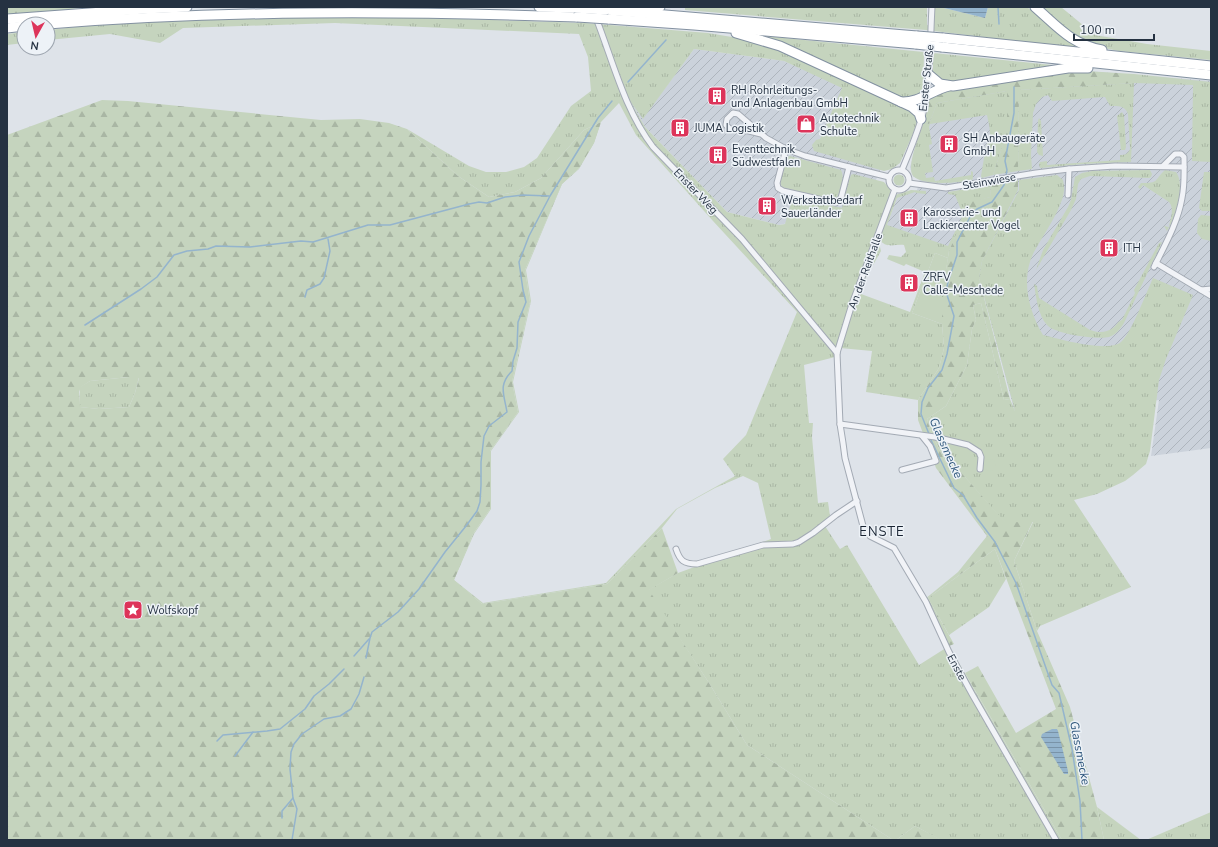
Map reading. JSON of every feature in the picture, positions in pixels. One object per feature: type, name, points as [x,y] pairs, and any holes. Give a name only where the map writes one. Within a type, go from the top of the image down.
[{"type":"highway","points":[[7,19],[187,7]]},
{"type":"highway","points":[[539,7],[575,13]]},
{"type":"highway","points":[[607,15],[660,7]]},
{"type":"highway","points":[[1035,7],[1062,32],[1081,44],[1153,65]]},
{"type":"highway","points":[[56,24],[290,12],[575,13],[917,40],[1153,65],[1211,75]]},
{"type":"highway","points":[[607,15],[694,25],[917,40]]},
{"type":"highway","points":[[694,25],[732,32],[768,42],[797,53],[915,109],[922,119]]},
{"type":"highway","points":[[900,102],[911,102],[940,89],[953,86],[1068,68],[1153,65],[1211,66]]},
{"type":"highway","points":[[928,74],[940,84],[953,86]]},
{"type":"street","name":"Enster Weg","points":[[591,7],[622,90],[645,137],[742,239],[837,353]]},
{"type":"street","name":"Enster Straße","points":[[902,170],[922,119],[928,74],[932,7]]},
{"type":"street","points":[[761,134],[749,131],[730,130],[726,125],[727,119],[732,113],[738,114],[770,141],[805,156],[889,177]]},
{"type":"street","points":[[786,149],[777,183],[778,188],[784,191],[836,203],[841,198],[849,167]]},
{"type":"street","points":[[1164,166],[1172,156],[1178,153],[1183,155],[1184,186],[1180,208],[1174,225],[1155,265],[1211,296]]},
{"type":"street","name":"Steinwiese","points":[[909,183],[946,188],[1069,169],[1115,166],[1184,167]]},
{"type":"street","points":[[1068,195],[1069,169]]},
{"type":"street","points":[[895,170],[902,170],[908,174],[909,183],[903,189],[895,189],[890,184],[889,177],[895,170]]},
{"type":"street","name":"An der Reithalle","points":[[837,353],[852,304],[895,189]]},
{"type":"street","points":[[1200,290],[1211,289]]},
{"type":"street","name":"Enste","points":[[837,353],[840,424],[845,458],[863,526],[866,532],[877,540],[894,548],[926,602],[949,652],[972,694],[1056,840]]},
{"type":"street","points":[[840,424],[935,437],[957,442],[975,448],[980,454],[980,469]]},
{"type":"street","points":[[902,470],[936,461],[924,436]]},
{"type":"street","points":[[676,549],[679,557],[684,562],[697,564],[762,545],[793,544],[813,534],[836,515],[857,502]]},
{"type":"shaded area","points":[[694,49],[784,61],[843,87],[881,167],[876,180],[888,201],[779,225],[727,212],[645,127],[627,96],[643,118]]},
{"type":"shaded area","points":[[1086,71],[1211,81],[1211,448],[1151,456],[1159,400],[1051,414],[1015,413],[979,278],[949,251],[885,230],[897,198],[917,190],[920,180],[913,176],[910,167],[929,101],[1001,82]]},
{"type":"green space","points":[[7,7],[90,7],[7,16]]},
{"type":"green space","points":[[927,7],[927,25],[933,26],[935,7],[944,7],[985,18],[988,7],[1026,7],[1034,11],[1066,39],[1081,49],[926,30],[685,10],[685,8]]},
{"type":"green space","points":[[1042,7],[1061,7],[1095,35],[1147,44],[1211,51],[1211,60],[1119,51],[1098,47],[1079,39]]},
{"type":"green space","points":[[335,15],[585,23],[708,33],[738,38],[777,49],[913,111],[917,118],[916,127],[900,163],[892,169],[884,171],[814,151],[812,145],[816,140],[820,139],[842,88],[784,61],[694,49],[643,119],[630,101],[645,127],[727,212],[779,225],[785,224],[793,196],[842,208],[849,180],[853,174],[884,182],[890,189],[891,194],[836,347],[832,351],[835,357],[804,365],[809,423],[813,423],[812,437],[818,503],[828,502],[832,520],[825,526],[840,549],[847,545],[919,665],[949,646],[1062,840],[941,840],[915,826],[896,840],[893,840],[747,745],[709,683],[648,590],[678,573],[771,539],[758,483],[743,476],[715,488],[677,509],[662,528],[607,584],[482,604],[453,580],[473,534],[490,509],[490,451],[518,412],[512,382],[530,302],[525,270],[562,183],[579,168],[601,122],[584,130],[541,178],[515,192],[489,197],[458,176],[407,129],[469,166],[486,172],[506,172],[524,167],[537,158],[571,106],[591,91],[588,57],[579,34],[335,23],[183,28],[160,43],[110,34],[56,39],[56,29],[119,23]],"holes":[[[619,103],[636,135],[797,312],[746,435],[723,459],[735,476],[676,509],[606,583],[483,603],[454,580],[474,534],[491,509],[491,451],[519,412],[513,382],[531,301],[526,270],[562,184],[579,169],[594,143],[601,122]]]},
{"type":"green space","points":[[16,33],[16,44],[7,45],[7,34]]},
{"type":"green space","points":[[754,35],[1062,66],[952,83],[939,80],[932,73],[933,56],[924,55],[923,91],[914,98],[900,98]]},
{"type":"green space","points":[[1086,71],[1134,74],[1134,83],[1019,90],[1018,171],[993,175],[1007,132],[1007,91],[937,103],[929,124],[924,122],[930,99],[935,93],[1001,82]]},
{"type":"green space","points":[[1134,74],[1211,82],[1211,162],[1192,161],[1193,85],[1134,83]]},
{"type":"green space","points":[[1134,83],[1131,162],[1040,168],[1040,162],[1047,161],[1047,165],[1120,160],[1120,155],[1126,154],[1130,149],[1128,114],[1125,109],[1118,106],[1110,106],[1105,97],[1052,101],[1048,95],[1042,97],[1036,104],[1033,113],[1031,155],[1032,169],[1018,171],[1019,90]]},
{"type":"green space","points":[[1007,91],[1007,132],[993,175],[982,178],[981,176],[986,146],[990,135],[987,115],[930,124],[929,127],[932,144],[929,145],[933,172],[925,173],[926,178],[934,177],[935,181],[971,175],[971,171],[973,172],[972,180],[941,183],[924,181],[913,176],[911,165],[917,141],[924,122],[929,124],[937,103]]},
{"type":"green space","points":[[102,100],[128,101],[321,120],[360,119],[389,123],[407,129],[458,176],[489,197],[515,192],[541,178],[584,130],[601,122],[594,143],[579,168],[562,184],[525,270],[530,302],[512,382],[518,412],[490,451],[490,509],[473,534],[454,580],[482,604],[607,584],[662,528],[678,573],[649,590],[747,745],[893,840],[7,840],[7,135]],"holes":[[[129,377],[139,378],[129,407],[99,409],[80,407],[79,392],[81,387],[90,381]]]},
{"type":"green space","points":[[1122,112],[1124,115],[1125,150],[1121,150],[1117,116]]},
{"type":"green space","points":[[1039,118],[1041,121],[1043,156],[1039,155],[1037,152]]},
{"type":"green space","points":[[790,156],[841,170],[843,176],[842,184],[837,197],[834,199],[827,199],[782,187],[780,180],[781,172],[787,157]]},
{"type":"green space","points":[[1150,170],[1152,174],[1149,178],[1090,176],[1081,179],[1078,184],[1076,199],[1071,210],[1036,270],[1043,250],[1071,200],[1075,177],[1082,173],[1092,171]]},
{"type":"green space","points":[[1165,170],[1176,172],[1180,185],[1180,193],[1176,210],[1170,226],[1167,231],[1164,226],[1169,227],[1172,214],[1171,205],[1169,202],[1143,185],[1140,189],[1138,187],[1141,183],[1151,183],[1156,181]]},
{"type":"green space","points":[[1204,172],[1211,172],[1211,211],[1202,211],[1199,208]]},
{"type":"green space","points":[[899,174],[903,176],[905,180],[903,184],[899,186],[895,184],[893,180],[895,176]]},
{"type":"green space","points":[[1057,175],[1063,180],[1063,196],[1054,217],[1034,252],[1030,262],[1027,284],[1030,305],[1043,335],[1095,346],[1115,345],[1121,342],[1129,330],[1153,278],[1193,295],[1166,359],[1159,380],[1150,451],[1146,464],[1125,481],[1097,494],[1074,500],[1131,587],[1040,626],[1037,631],[1014,561],[1033,522],[1006,524],[957,468],[948,467],[932,435],[927,419],[946,406],[967,365],[972,329],[976,320],[973,305],[981,303],[1004,400],[1010,399],[1015,411],[979,278],[982,261],[1019,190],[1019,180]]},
{"type":"green space","points":[[1018,180],[1018,190],[982,261],[979,278],[1010,399],[1004,400],[981,303],[973,305],[976,320],[972,329],[967,365],[946,406],[927,419],[932,435],[948,467],[957,468],[1006,523],[1033,521],[1014,561],[1037,631],[1070,707],[1097,807],[1104,840],[1062,840],[965,673],[978,666],[1016,733],[1056,709],[995,549],[928,598],[954,644],[949,646],[925,599],[958,572],[987,536],[936,468],[918,420],[918,400],[939,368],[944,348],[942,294],[949,251],[970,202],[990,197],[991,185]]},
{"type":"green space","points":[[991,185],[990,197],[970,203],[949,251],[948,258],[935,253],[912,313],[942,324],[944,348],[939,368],[918,400],[866,392],[872,351],[840,348],[852,309],[861,294],[910,312],[925,272],[906,264],[904,266],[887,259],[889,255],[901,257],[906,252],[904,245],[887,245],[879,239],[895,195],[911,190],[926,191],[926,194],[915,192],[897,198],[887,225],[948,246],[963,215],[955,195],[948,194],[948,192]]},
{"type":"green space","points":[[1201,215],[1211,216],[1211,241],[1202,239],[1197,233],[1198,219]]},
{"type":"green space","points":[[1162,242],[1124,323],[1114,335],[1103,338],[1076,336],[1051,328],[1044,321],[1038,306],[1034,284],[1037,286],[1039,298],[1090,330],[1102,332],[1113,328],[1122,320],[1135,293],[1134,290],[1159,243]]},
{"type":"green space","points":[[877,245],[880,247],[881,251],[864,281]]},
{"type":"green space","points":[[935,253],[948,258],[942,294],[942,324],[912,313]]},
{"type":"green space","points":[[139,377],[135,393],[129,407],[99,409],[79,407],[80,387],[90,381]]},
{"type":"green space","points":[[988,459],[992,459],[996,465],[992,471],[988,471],[984,467],[984,463]]},
{"type":"green space","points":[[995,549],[1006,579],[989,607],[949,635],[928,598]]},
{"type":"green space","points":[[1097,807],[1141,840],[1104,840]]},
{"type":"green space","points":[[1211,812],[1211,840],[1146,840]]},
{"type":"green space","points":[[915,826],[940,839],[941,840],[896,840]]},
{"type":"water","points":[[944,7],[988,7],[985,18]]},
{"type":"water","points":[[1052,729],[1057,729],[1058,731],[1068,774],[1064,774],[1041,737],[1042,734]]},
{"type":"waterway","name":"Glassmecke","points":[[998,7],[999,24]]},
{"type":"waterway","points":[[628,82],[666,40]]},
{"type":"waterway","name":"Glassmecke","points":[[1006,176],[1007,170],[1005,161],[1014,113],[1014,87]]},
{"type":"waterway","points":[[366,658],[372,632],[398,612],[419,589],[445,552],[477,511],[480,502],[481,462],[484,436],[489,426],[507,412],[503,385],[512,371],[517,348],[518,322],[526,302],[519,262],[529,236],[550,196],[598,118],[612,101]]},
{"type":"waterway","name":"Glassmecke","points":[[929,434],[921,414],[922,402],[928,388],[942,370],[947,354],[954,316],[946,292],[957,255],[957,242],[971,215],[977,209],[992,202],[1004,185],[1005,179]]},
{"type":"waterway","points":[[85,325],[157,277],[174,255],[187,251],[208,249],[216,246],[250,247],[301,241],[313,242],[368,225],[390,225],[479,202],[487,203],[505,197],[523,195],[549,196]]},
{"type":"waterway","points":[[305,297],[307,290],[320,284],[324,278],[330,251],[328,239]]},
{"type":"waterway","name":"Glassmecke","points":[[930,438],[954,488],[963,495],[977,518],[995,542],[1016,583],[1052,685],[1059,693],[1072,749],[1080,801],[1082,840]]},
{"type":"waterway","points":[[354,656],[369,639]]},
{"type":"waterway","points":[[217,741],[223,735],[280,729],[305,709],[314,696],[344,669]]},
{"type":"waterway","points":[[292,840],[297,809],[293,798],[290,769],[291,752],[294,744],[302,734],[324,719],[340,716],[351,709],[359,694],[364,677]]},
{"type":"waterway","points":[[235,756],[253,732]]},
{"type":"waterway","points":[[282,818],[282,811],[293,798]]},
{"type":"place","name":"RH Rohrleitungs- und Anlagenbau GmbH","points":[[717,96]]},
{"type":"place","name":"Autotechnik Schulte","points":[[806,124]]},
{"type":"place","name":"JUMA Logistik","points":[[680,128]]},
{"type":"place","name":"SH Anbaugeräte GmbH","points":[[949,144]]},
{"type":"place","name":"Eventtechnik Südwestfalen","points":[[718,155]]},
{"type":"place","name":"Werkstattbedarf Sauerländer","points":[[767,206]]},
{"type":"place","name":"Karosserie- und Lackiercenter Vogel","points":[[909,218]]},
{"type":"place","name":"ITH","points":[[1109,248]]},
{"type":"place","name":"ZRFV Calle-Meschede","points":[[909,283]]},
{"type":"place","name":"Wolfskopf","points":[[133,610]]},
{"type":"district","name":"ENSTE","points":[[882,531]]}]
